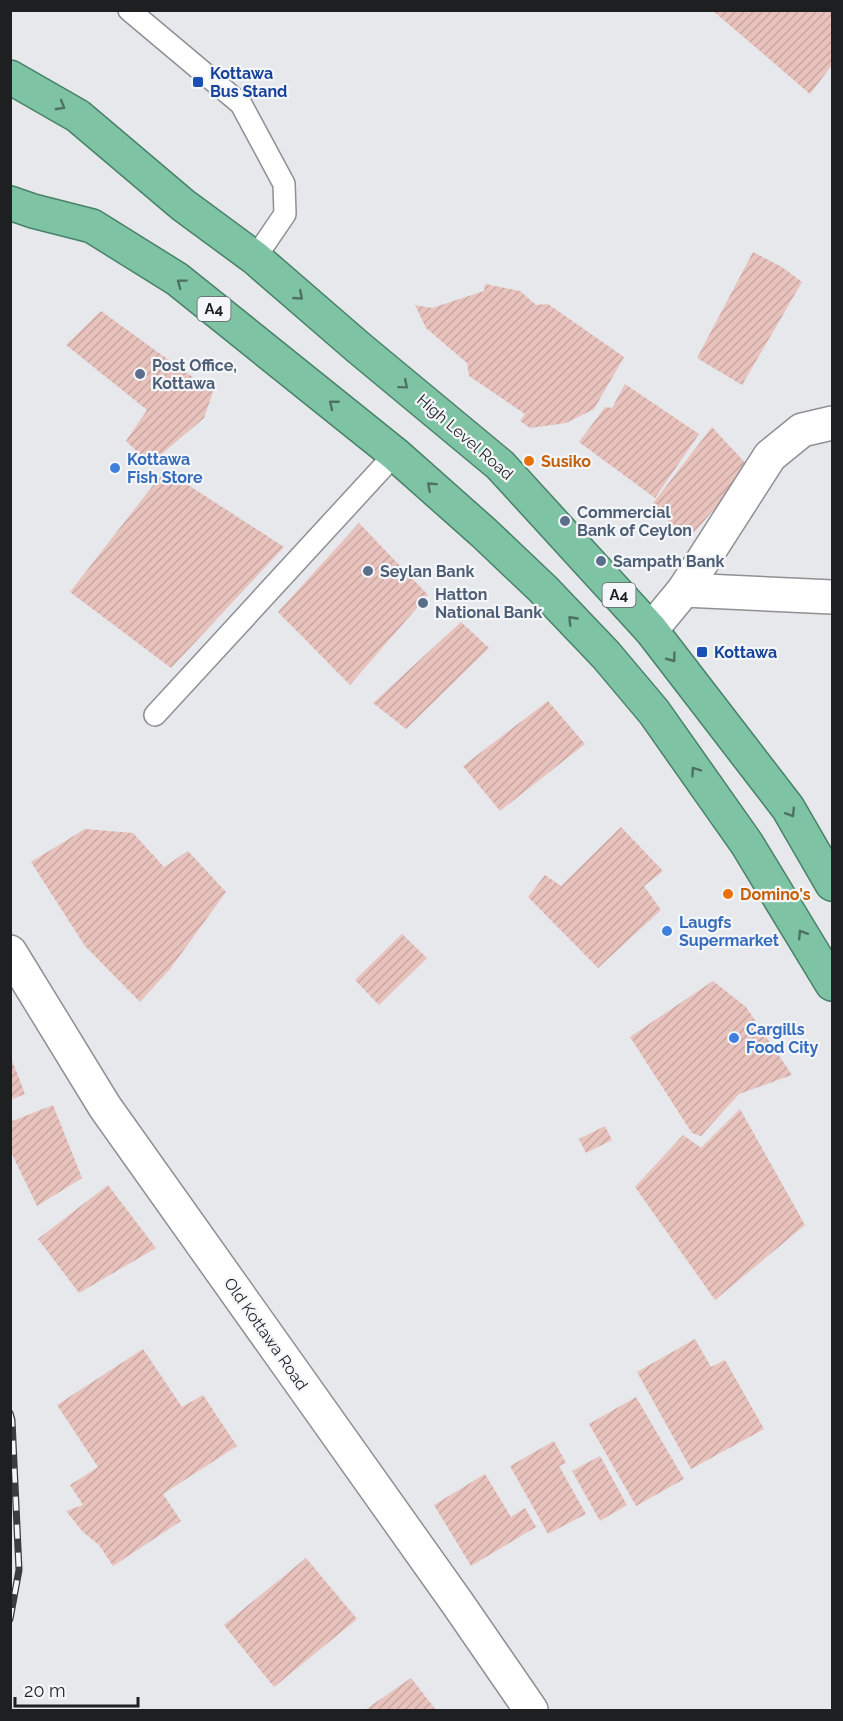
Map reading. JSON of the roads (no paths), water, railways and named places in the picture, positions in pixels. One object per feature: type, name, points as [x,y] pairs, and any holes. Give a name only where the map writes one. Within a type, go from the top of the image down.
[{"type":"highway","name":"High Level Road","points":[[10,77],[78,116],[183,205],[255,258],[500,465],[651,630],[788,808],[832,884]]},
{"type":"highway","name":"A4","points":[[10,203],[92,226],[177,279],[395,454],[543,589],[606,655],[654,712],[747,844],[832,984]]},
{"type":"street","points":[[651,630],[684,590],[770,456],[802,430],[832,423]]},
{"type":"street","points":[[684,590],[832,597]]},
{"type":"street","name":"Old Kottawa Road","points":[[10,952],[105,1107],[531,1710]]},
{"type":"lane","points":[[129,10],[241,104],[284,184],[285,214],[255,258]]},
{"type":"lane","points":[[155,715],[395,454]]},
{"type":"railway","points":[[10,1413],[19,1570],[10,1619]]},
{"type":"place","name":"Kottawa Bus Stand","points":[[198,82]]},
{"type":"place","name":"Post Office, Kottawa","points":[[140,374]]},
{"type":"place","name":"Susiko","points":[[529,461]]},
{"type":"place","name":"Kottawa Fish Store","points":[[115,468]]},
{"type":"place","name":"Commercial Bank of Ceylon","points":[[565,521]]},
{"type":"place","name":"Sampath Bank","points":[[601,561]]},
{"type":"place","name":"Seylan Bank","points":[[368,571]]},
{"type":"place","name":"Hatton National Bank","points":[[423,603]]},
{"type":"place","name":"Kottawa","points":[[702,652]]},
{"type":"place","name":"Domino's","points":[[728,894]]},
{"type":"place","name":"Laugfs Supermarket","points":[[667,931]]},
{"type":"place","name":"Cargills Food City","points":[[734,1038]]}]
